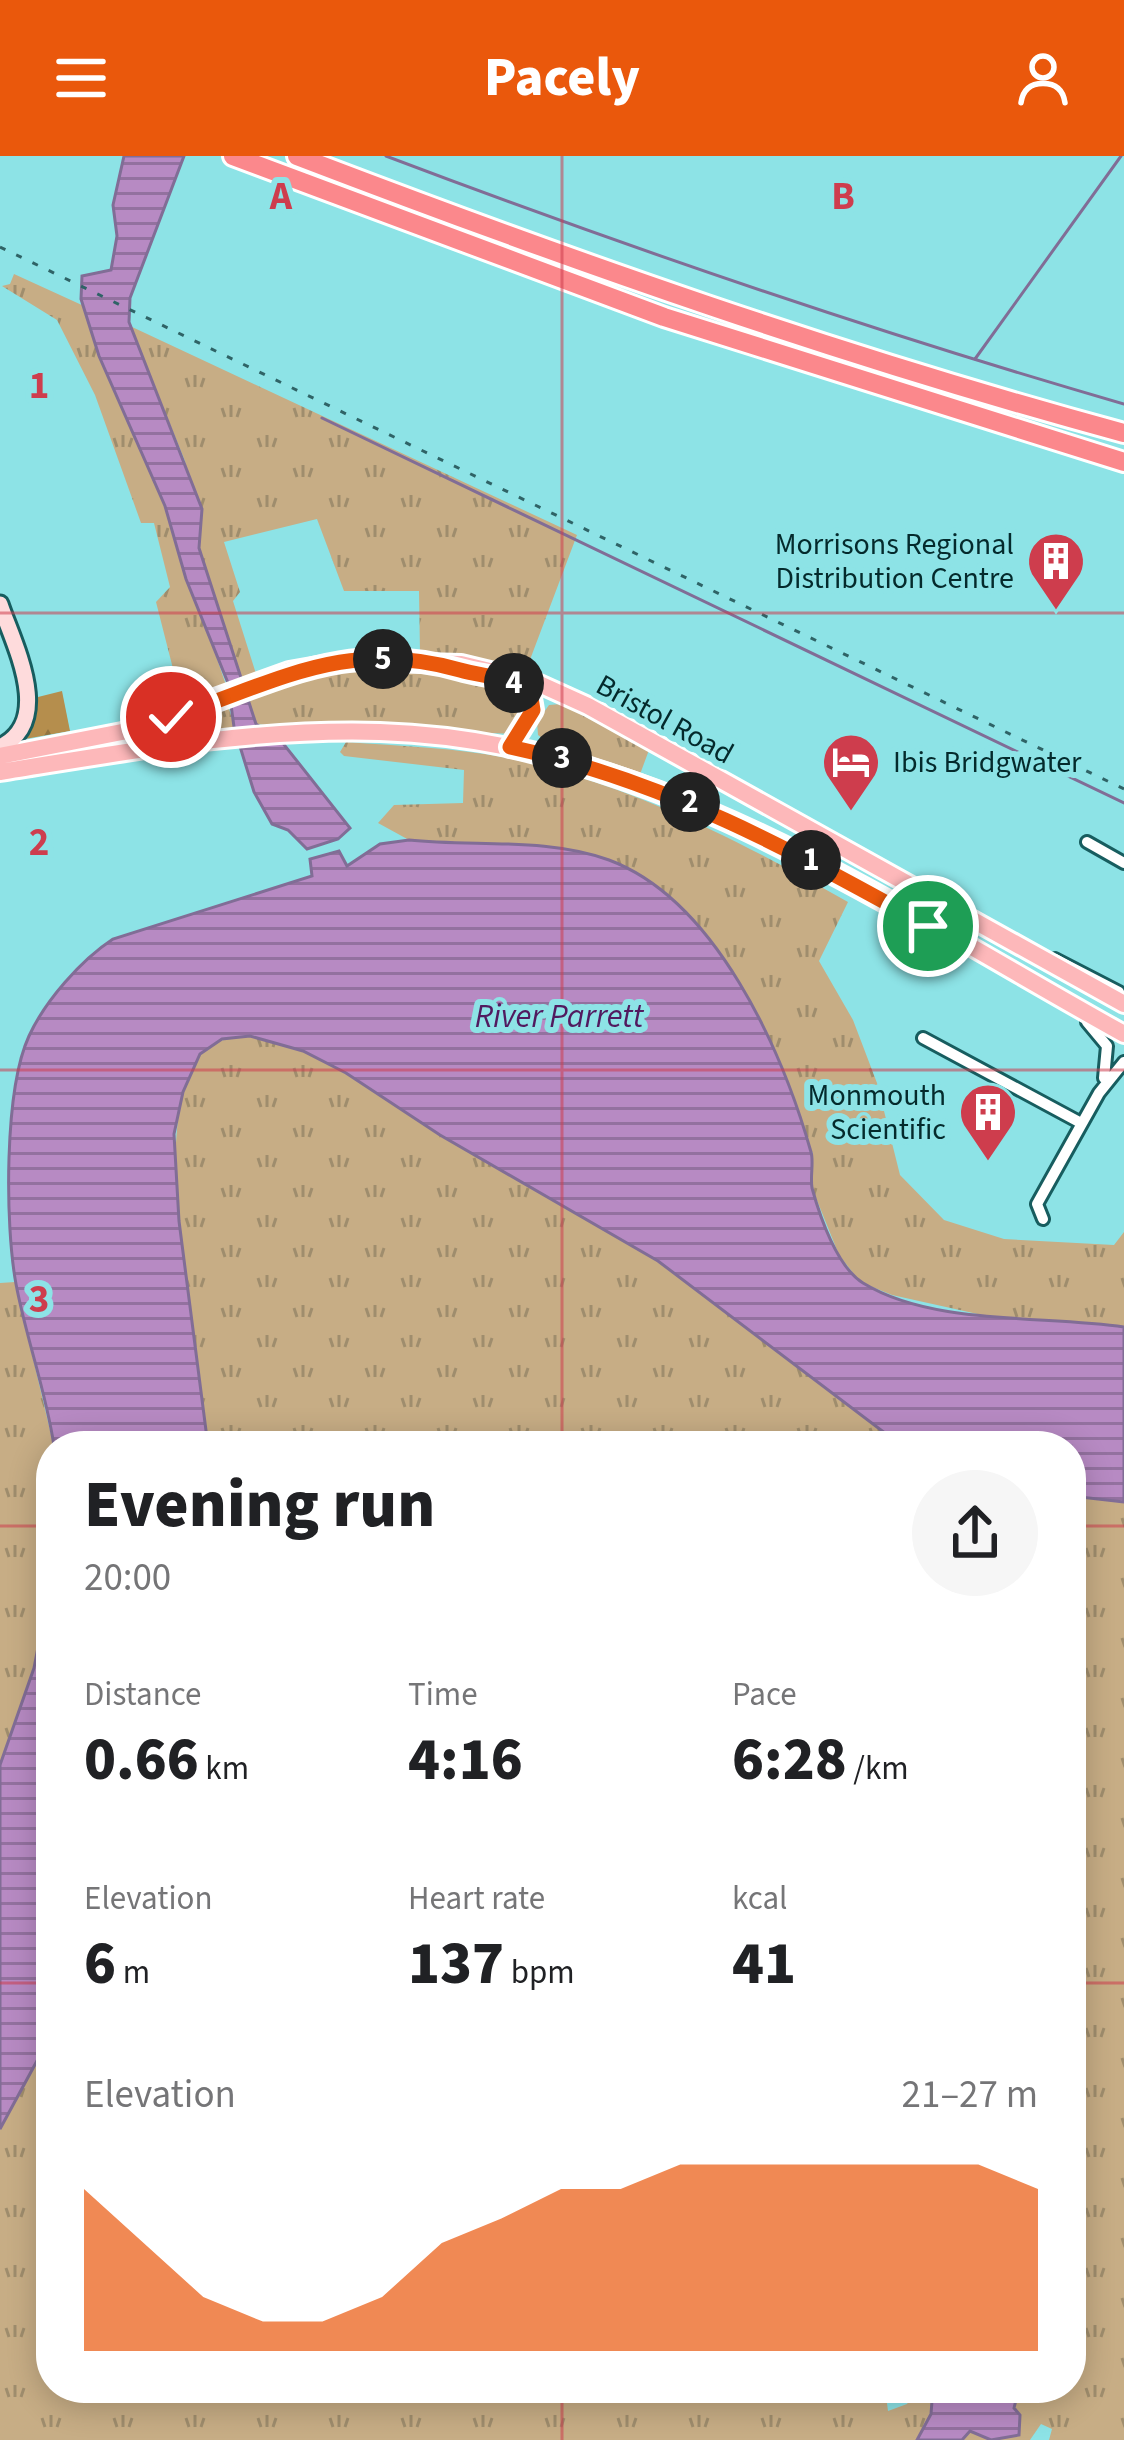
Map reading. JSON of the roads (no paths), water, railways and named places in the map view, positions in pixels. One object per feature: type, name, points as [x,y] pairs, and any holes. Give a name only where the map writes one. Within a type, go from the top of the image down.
[{"type":"highway","points":[[233,156],[664,317],[1124,462]]},
{"type":"highway","points":[[302,158],[743,318],[1124,433]]},
{"type":"main road","name":"Bristol Road","points":[[0,756],[122,732],[254,683],[346,661],[441,662],[501,672],[559,692],[1124,1004]]},
{"type":"main road","points":[[441,662],[530,692],[533,710],[510,747]]},
{"type":"main road","points":[[559,692],[539,709],[533,726],[541,744],[560,758]]},
{"type":"main road","name":"Bristol Road","points":[[0,772],[286,733],[384,732],[560,758],[641,782],[749,828],[1124,1034]]},
{"type":"street","points":[[0,604],[29,698],[14,737],[0,746]]},
{"type":"street","points":[[1087,842],[1124,863]]},
{"type":"street","points":[[1023,950],[1067,963],[1124,994]]},
{"type":"street","points":[[1036,985],[1103,1036],[1109,1058],[1099,1093]]},
{"type":"street","points":[[923,1039],[1082,1123]]},
{"type":"street","points":[[1042,1219],[1036,1204],[1099,1093],[1124,1062]]},
{"type":"water","points":[[124,156],[184,156],[130,298],[129,322],[202,509],[199,548],[256,724],[282,742],[350,828],[338,839],[307,849],[288,830],[272,824],[254,792],[234,727],[228,683],[186,579],[165,506],[99,356],[81,299],[82,276],[111,270],[117,236],[113,205]]},
{"type":"water","name":"River Parrett","points":[[409,840],[535,845],[585,853],[647,880],[682,908],[712,943],[763,1025],[811,1152],[812,1188],[820,1213],[838,1254],[854,1276],[891,1297],[956,1313],[1124,1327],[1124,1502],[1086,1498],[1086,1431],[882,1431],[658,1261],[440,1135],[346,1073],[303,1051],[250,1036],[222,1039],[200,1054],[183,1092],[174,1134],[179,1221],[206,1431],[51,1431],[16,1284],[10,1228],[15,1089],[36,1023],[65,982],[113,939],[312,876],[310,859],[339,851],[347,866],[380,844]]},
{"type":"water","points":[[36,1658],[36,2063],[0,2129],[0,1765]]},
{"type":"water","points":[[932,2403],[1015,2403],[1019,2435],[991,2440],[970,2431],[962,2440],[917,2440]]},
{"type":"waterway","points":[[386,156],[752,288],[1124,404]]},
{"type":"waterway","points":[[975,359],[1121,156]]},
{"type":"waterway","points":[[322,418],[1124,803]]},
{"type":"railway","points":[[0,247],[1124,789]]},
{"type":"place","name":"Morrisons Regional Distribution Centre","points":[[1056,612]]},
{"type":"place","name":"Ibis Bridgwater","points":[[851,813]]},
{"type":"place","name":"Monmouth Scientific","points":[[988,1163]]}]
